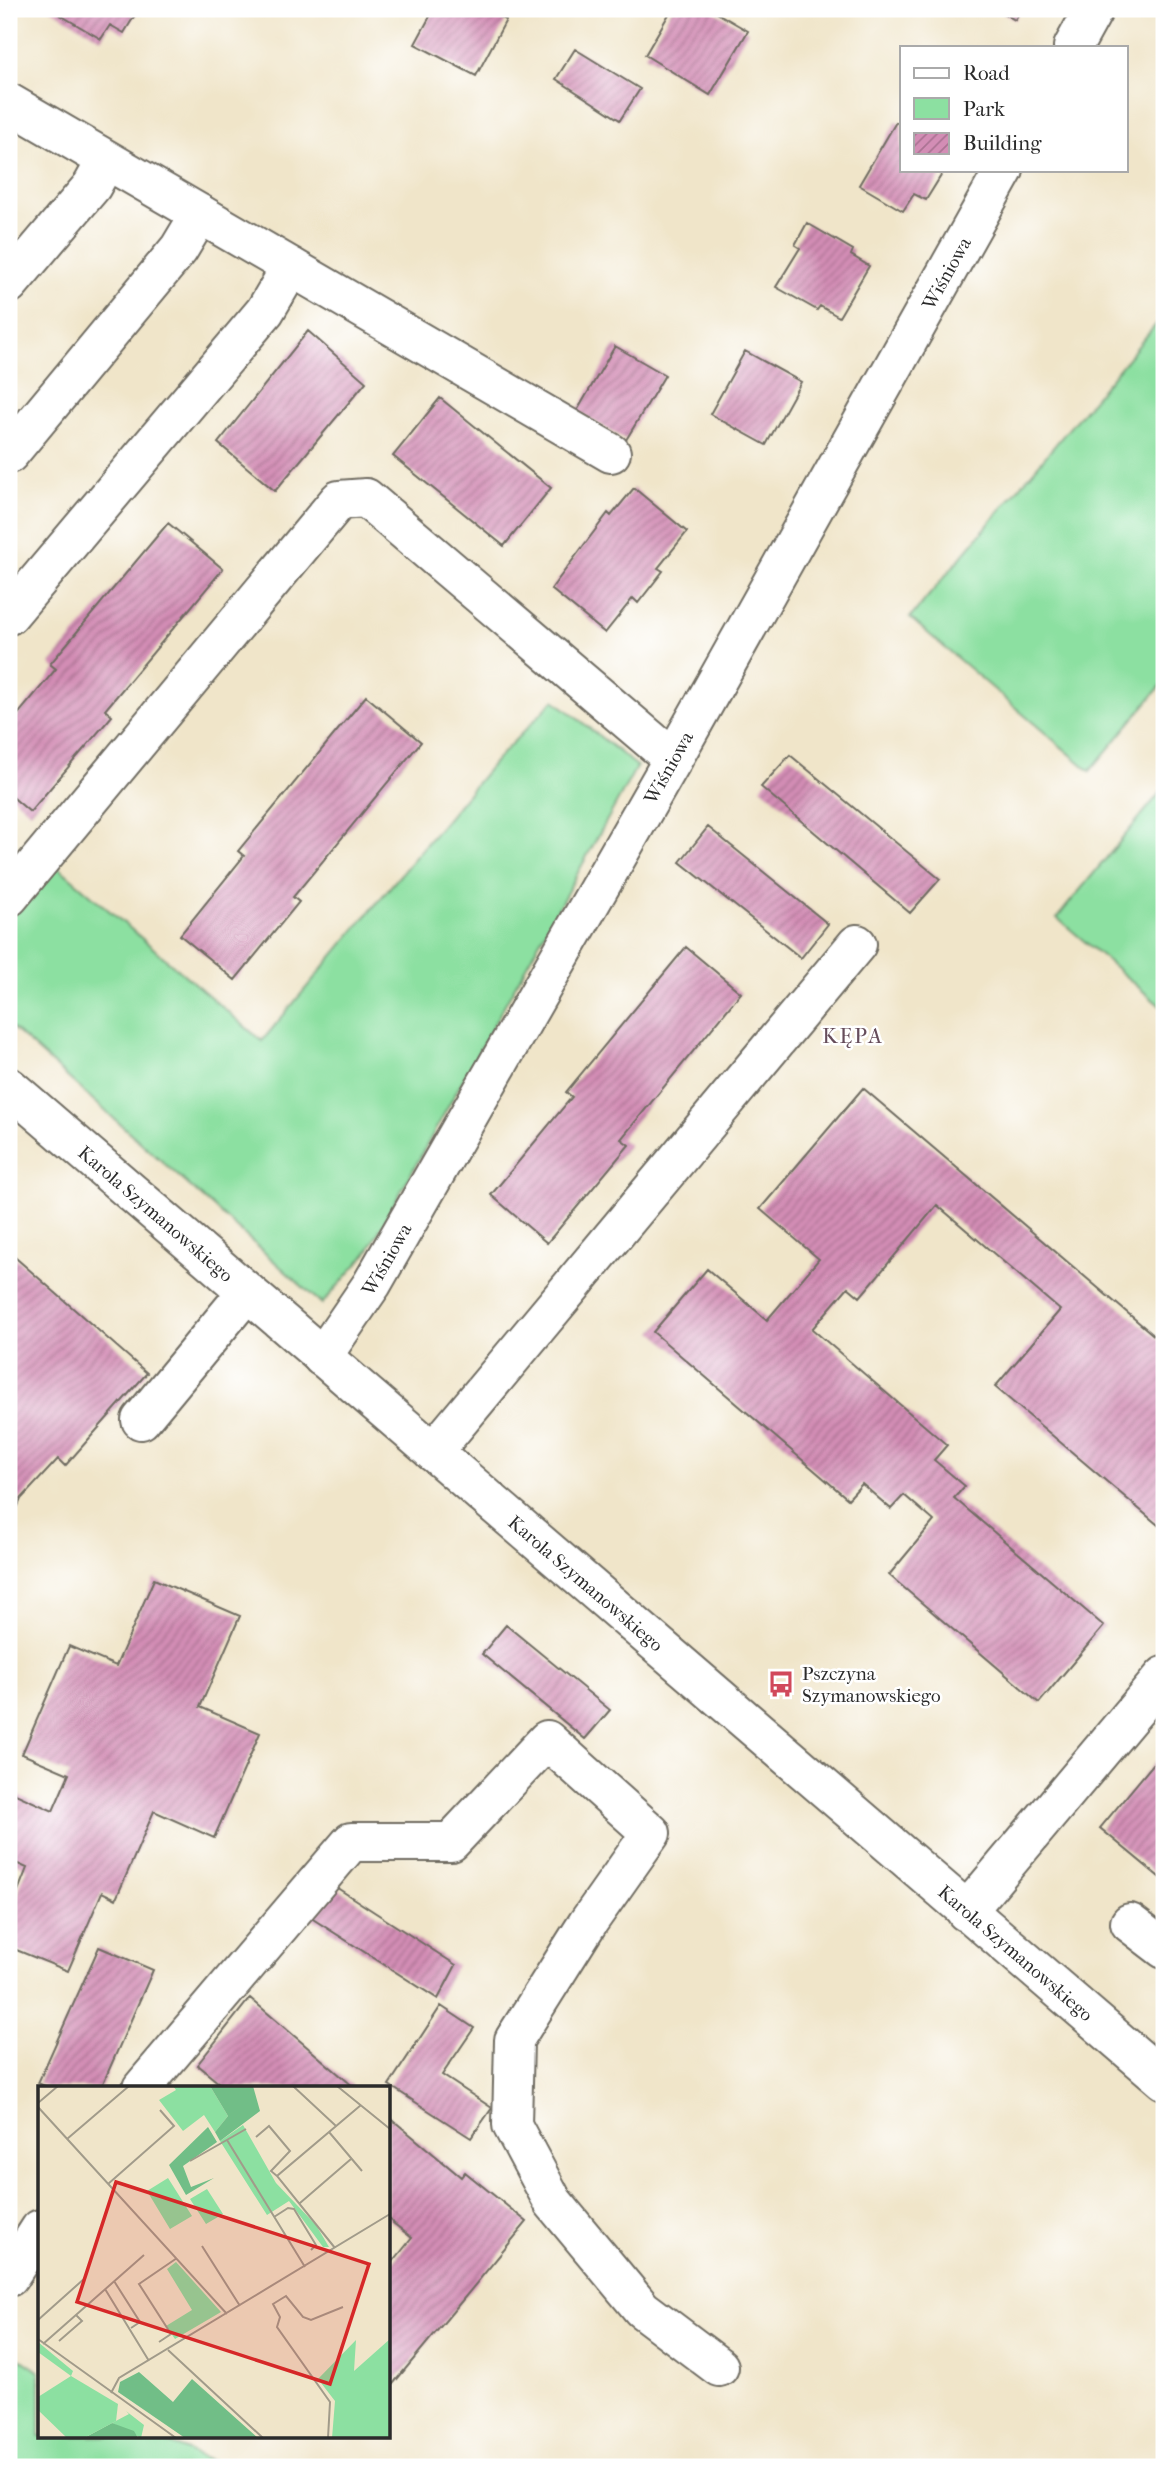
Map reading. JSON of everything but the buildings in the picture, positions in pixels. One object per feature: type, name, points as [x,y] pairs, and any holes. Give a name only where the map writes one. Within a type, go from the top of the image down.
[{"type":"street","points":[[1074,46],[1094,9]]},
{"type":"street","points":[[9,103],[611,453]]},
{"type":"street","points":[[9,284],[92,186],[106,161]]},
{"type":"street","name":"Wiśniowa","points":[[322,1357],[379,1272],[673,759],[1003,172]]},
{"type":"street","points":[[9,454],[179,249],[200,214]]},
{"type":"street","points":[[9,615],[265,311],[291,267]]},
{"type":"street","points":[[9,897],[339,500],[366,498],[673,759]]},
{"type":"street","points":[[433,1452],[857,944]]},
{"type":"street","name":"Karola Szymanowskiego","points":[[9,1087],[1164,2080]]},
{"type":"street","points":[[141,1420],[247,1292]]},
{"type":"street","points":[[966,1912],[1164,1676]]},
{"type":"street","points":[[144,2086],[351,1842],[452,1842],[547,1740],[651,1833],[587,1924],[514,2040],[512,2125],[552,2202],[642,2309],[719,2367]]},
{"type":"street","points":[[1130,1923],[1164,1949]]},
{"type":"street","points":[[9,2277],[38,2232]]},
{"type":"green space","points":[[1164,315],[1164,682],[1090,771],[910,618]]},
{"type":"green space","points":[[554,700],[637,766],[367,1253],[322,1304],[9,1025],[9,901],[44,855],[262,1041],[495,761]]},
{"type":"green space","points":[[1164,788],[1164,1009],[1057,918]]},
{"type":"green space","points":[[9,2351],[38,2371],[38,2438],[158,2438],[223,2467],[9,2467]]},
{"type":"place","name":"Pszczyna Szymanowskiego","points":[[781,1684]]},
{"type":"district","name":"KĘPA","points":[[853,1036]]}]
